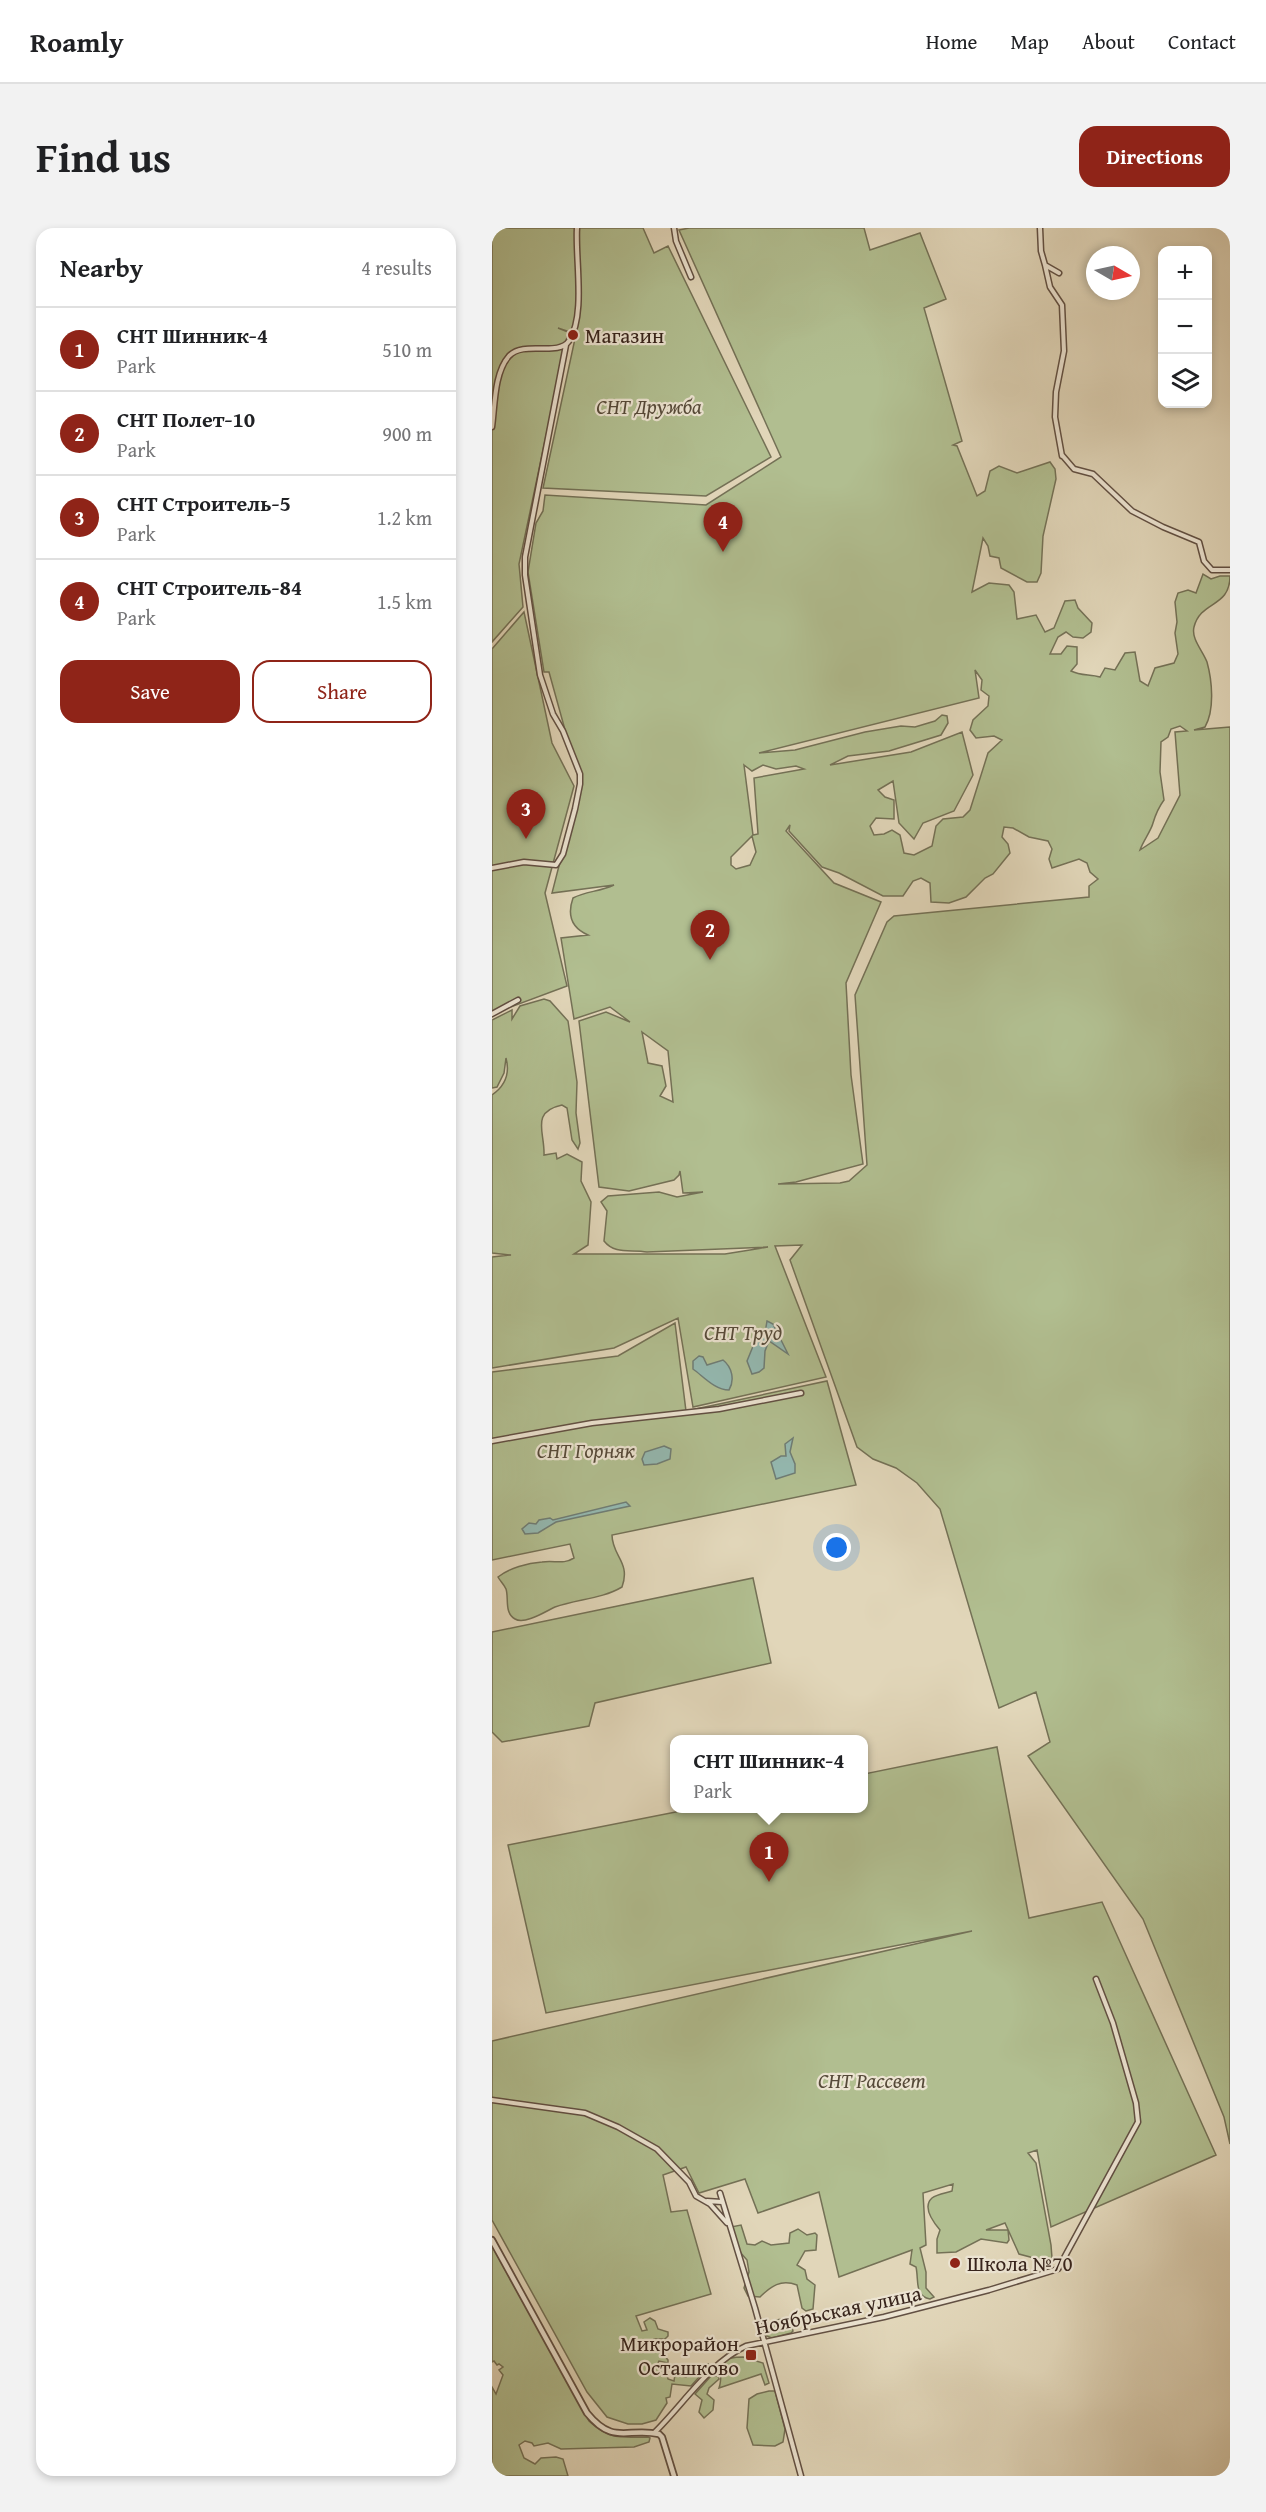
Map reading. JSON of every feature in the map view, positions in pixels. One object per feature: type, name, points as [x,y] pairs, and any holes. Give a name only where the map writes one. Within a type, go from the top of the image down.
[{"type":"street","points":[[492,868],[524,862],[556,865],[563,854],[580,784],[576,763],[553,714],[540,675],[525,574],[527,540],[566,345],[570,339],[577,312],[577,228]]},
{"type":"street","points":[[674,228],[676,242],[692,277]]},
{"type":"street","points":[[1040,228],[1041,250],[1050,287],[1062,305],[1064,351],[1056,392],[1055,417],[1062,456],[1074,469],[1093,474],[1132,511],[1163,528],[1199,542],[1204,561],[1212,570],[1230,570]]},
{"type":"street","points":[[1046,265],[1059,273]]},
{"type":"street","points":[[492,427],[498,382],[509,356],[518,350],[566,345]]},
{"type":"street","points":[[492,1014],[518,1000]]},
{"type":"street","points":[[492,1441],[592,1423],[718,1409],[801,1393]]},
{"type":"street","name":"Ноябрьская улица","points":[[654,2433],[729,2356],[746,2346],[884,2317],[1001,2287],[1058,2269],[1138,2122],[1136,2103],[1113,2023],[1096,1980]]},
{"type":"street","points":[[492,2100],[585,2113],[618,2127],[657,2149],[688,2182],[696,2196],[718,2211],[728,2224]]},
{"type":"street","points":[[720,2193],[801,2476]]},
{"type":"street","points":[[704,2200],[722,2202]]},
{"type":"street","points":[[492,2240],[587,2413],[597,2425],[618,2433],[654,2433],[662,2437],[674,2476]]},
{"type":"green space","name":"СНТ Дружба","points":[[492,228],[643,228],[654,253],[668,246],[771,457],[706,496],[543,488],[576,334],[558,328],[568,332],[519,564],[523,607],[492,642]]},
{"type":"green space","name":"СНТ Труд","points":[[689,228],[864,228],[870,250],[920,233],[946,299],[924,308],[962,441],[953,445],[957,446],[977,496],[985,491],[990,471],[999,466],[1017,473],[1050,462],[1055,469],[1056,479],[1043,536],[1041,573],[1037,582],[1027,582],[1001,568],[999,558],[990,556],[983,538],[972,592],[989,583],[1009,585],[1014,592],[1017,619],[1036,615],[1045,632],[1054,628],[1065,601],[1075,600],[1078,608],[1092,623],[1091,632],[1083,638],[1073,637],[1066,632],[1058,637],[1050,654],[1061,654],[1067,646],[1077,647],[1077,664],[1071,671],[1100,677],[1105,668],[1115,670],[1125,653],[1135,652],[1140,681],[1148,686],[1155,668],[1174,663],[1178,654],[1175,602],[1178,593],[1188,590],[1196,593],[1203,574],[1211,579],[1230,576],[1225,594],[1203,612],[1194,627],[1196,640],[1207,662],[1212,695],[1205,727],[1194,730],[1230,727],[1230,2144],[1224,2117],[1143,1919],[1028,1756],[1050,1742],[1036,1692],[999,1708],[940,1509],[917,1483],[896,1468],[873,1459],[857,1447],[790,1260],[802,1245],[775,1246],[826,1377],[693,1407],[678,1318],[614,1348],[492,1368],[492,1257],[511,1255],[492,1253],[492,1095],[503,1083],[507,1069],[506,1058],[504,1073],[497,1087],[492,1088],[492,1020],[512,1010],[512,1019],[520,1006],[544,999],[550,1001],[568,1021],[577,1082],[576,1113],[580,1143],[578,1149],[572,1140],[567,1108],[562,1105],[552,1108],[546,1113],[541,1124],[544,1155],[556,1153],[557,1159],[567,1154],[582,1162],[581,1181],[591,1202],[588,1245],[574,1254],[725,1254],[768,1247],[647,1252],[618,1250],[604,1241],[607,1211],[601,1202],[608,1196],[659,1192],[677,1197],[703,1192],[683,1193],[680,1171],[674,1180],[629,1191],[599,1187],[579,1021],[606,1012],[630,1022],[610,1007],[574,1019],[561,938],[588,935],[578,929],[572,920],[573,898],[614,885],[552,893],[580,784],[549,672],[544,672],[528,572],[536,523],[543,511],[545,495],[706,505],[781,457],[679,230]],"holes":[[[975,670],[982,680],[981,690],[989,696],[988,706],[973,720],[970,730],[976,738],[994,736],[1002,740],[988,753],[970,810],[963,817],[943,819],[936,826],[932,846],[914,855],[904,853],[900,835],[892,830],[874,835],[870,826],[876,818],[894,819],[894,800],[885,797],[878,790],[893,781],[899,823],[914,839],[923,823],[954,811],[973,775],[962,732],[911,752],[830,765],[848,756],[889,751],[941,735],[948,723],[947,716],[942,715],[935,721],[915,727],[901,726],[865,732],[795,750],[759,753],[979,698]],[[1180,726],[1187,731],[1175,732],[1180,795],[1158,838],[1140,850],[1164,800],[1160,772],[1161,742],[1168,737],[1171,729]],[[744,765],[752,771],[763,765],[776,769],[796,766],[804,769],[754,778],[758,834],[753,835]],[[790,825],[789,831],[822,867],[839,873],[883,896],[903,896],[913,881],[921,878],[930,883],[931,902],[949,903],[966,897],[985,878],[993,874],[1010,853],[1008,844],[1002,837],[1004,827],[1013,828],[1029,837],[1048,841],[1052,849],[1049,859],[1052,868],[1079,859],[1087,863],[1090,872],[1098,879],[1089,886],[1089,897],[894,916],[887,922],[855,995],[867,1165],[849,1181],[840,1183],[778,1184],[796,1182],[863,1164],[851,1075],[846,983],[881,902],[834,883],[786,831]],[[752,836],[756,852],[750,865],[736,869],[731,865],[731,857]],[[642,1032],[668,1051],[673,1102],[660,1096],[666,1086],[662,1066],[648,1063]]]},
{"type":"green space","points":[[524,612],[552,743],[574,786],[545,893],[567,986],[492,1014],[492,649]]},
{"type":"green space","name":"СНТ Горняк","points":[[675,1323],[686,1411],[827,1381],[856,1485],[612,1535],[623,1565],[622,1587],[606,1594],[563,1604],[530,1619],[515,1619],[509,1613],[506,1589],[498,1577],[525,1565],[562,1562],[574,1558],[570,1544],[492,1560],[492,1372],[618,1356]]},
{"type":"green space","points":[[753,1578],[771,1663],[595,1703],[589,1726],[502,1742],[492,1732],[492,1632]]},
{"type":"green space","name":"СНТ Рассвет","points":[[997,1747],[1029,1918],[1102,1902],[1216,2155],[1051,2227],[1037,2150],[1028,2153],[1036,2163],[1051,2245],[1052,2258],[1045,2261],[1019,2254],[1005,2223],[986,2230],[1008,2230],[1007,2243],[981,2239],[956,2252],[937,2253],[937,2239],[940,2230],[930,2215],[928,2206],[932,2198],[952,2191],[953,2184],[923,2193],[926,2245],[920,2248],[926,2272],[926,2288],[934,2297],[930,2299],[921,2295],[919,2291],[916,2267],[910,2264],[912,2250],[839,2277],[819,2192],[758,2213],[745,2179],[699,2193],[686,2167],[663,2175],[671,2212],[687,2210],[711,2294],[636,2316],[642,2331],[647,2330],[644,2322],[650,2318],[655,2321],[658,2329],[668,2332],[665,2339],[654,2339],[654,2343],[668,2360],[668,2363],[659,2361],[658,2363],[666,2372],[668,2379],[674,2381],[675,2374],[686,2377],[689,2370],[708,2364],[709,2366],[691,2386],[672,2384],[670,2397],[666,2398],[667,2403],[656,2420],[642,2424],[628,2424],[607,2417],[587,2392],[492,2220],[492,2041],[972,1931],[546,2013],[508,1845],[671,1813],[868,1813],[868,1773]]},
{"type":"green space","points":[[741,2225],[747,2244],[755,2245],[762,2241],[771,2245],[789,2243],[790,2233],[798,2229],[807,2235],[815,2233],[817,2235],[816,2250],[805,2251],[797,2265],[805,2270],[807,2279],[815,2285],[813,2309],[806,2311],[802,2308],[797,2285],[791,2283],[781,2283],[760,2297],[748,2296],[744,2288],[749,2272],[747,2260],[740,2252],[731,2227]]},
{"type":"green space","points":[[492,2246],[589,2421],[610,2435],[648,2437],[649,2442],[634,2447],[561,2449],[548,2443],[534,2446],[525,2441],[519,2445],[524,2458],[535,2464],[541,2458],[563,2459],[568,2476],[492,2476],[492,2387],[496,2394],[503,2375],[499,2370],[503,2367],[492,2362]]},
{"type":"green space","points":[[789,2318],[793,2331],[791,2333],[772,2338],[764,2335],[764,2331],[776,2320]]},
{"type":"green space","points":[[743,2357],[763,2363],[769,2383],[765,2385],[761,2374],[719,2388],[723,2363],[733,2358]]},
{"type":"green space","points":[[711,2376],[718,2376],[719,2379],[709,2388],[707,2394],[714,2400],[713,2410],[704,2418],[699,2412],[702,2400],[695,2394]]},
{"type":"green space","points":[[775,2391],[785,2429],[783,2442],[775,2446],[753,2445],[747,2428],[749,2399]]},
{"type":"water","points":[[767,1321],[773,1324],[788,1354],[769,1341],[765,1351],[764,1368],[752,1374],[747,1361],[756,1339],[765,1333]]},
{"type":"water","points":[[699,1356],[703,1357],[707,1365],[723,1360],[726,1363],[732,1378],[729,1390],[714,1385],[693,1369],[693,1361]]},
{"type":"water","points":[[793,1438],[790,1452],[795,1464],[795,1473],[776,1479],[771,1462],[781,1456],[786,1456],[785,1444]]},
{"type":"water","points":[[664,1446],[671,1449],[670,1459],[657,1464],[644,1465],[642,1459],[645,1452]]},
{"type":"water","points":[[626,1502],[630,1506],[556,1522],[538,1533],[525,1534],[522,1529],[529,1523],[536,1524],[539,1520],[550,1518],[553,1520]]},
{"type":"place","name":"Магазин","points":[[573,335]]},
{"type":"place","name":"СНТ Строитель-84","points":[[723,552]]},
{"type":"place","name":"СНТ Строитель-5","points":[[526,839]]},
{"type":"place","name":"СНТ Полет-10","points":[[710,960]]},
{"type":"place","name":"СНТ Шинник-4","points":[[769,1882]]},
{"type":"place","name":"Школа №70","points":[[955,2263]]},
{"type":"place","name":"Микрорайон Осташково","points":[[751,2355]]}]
